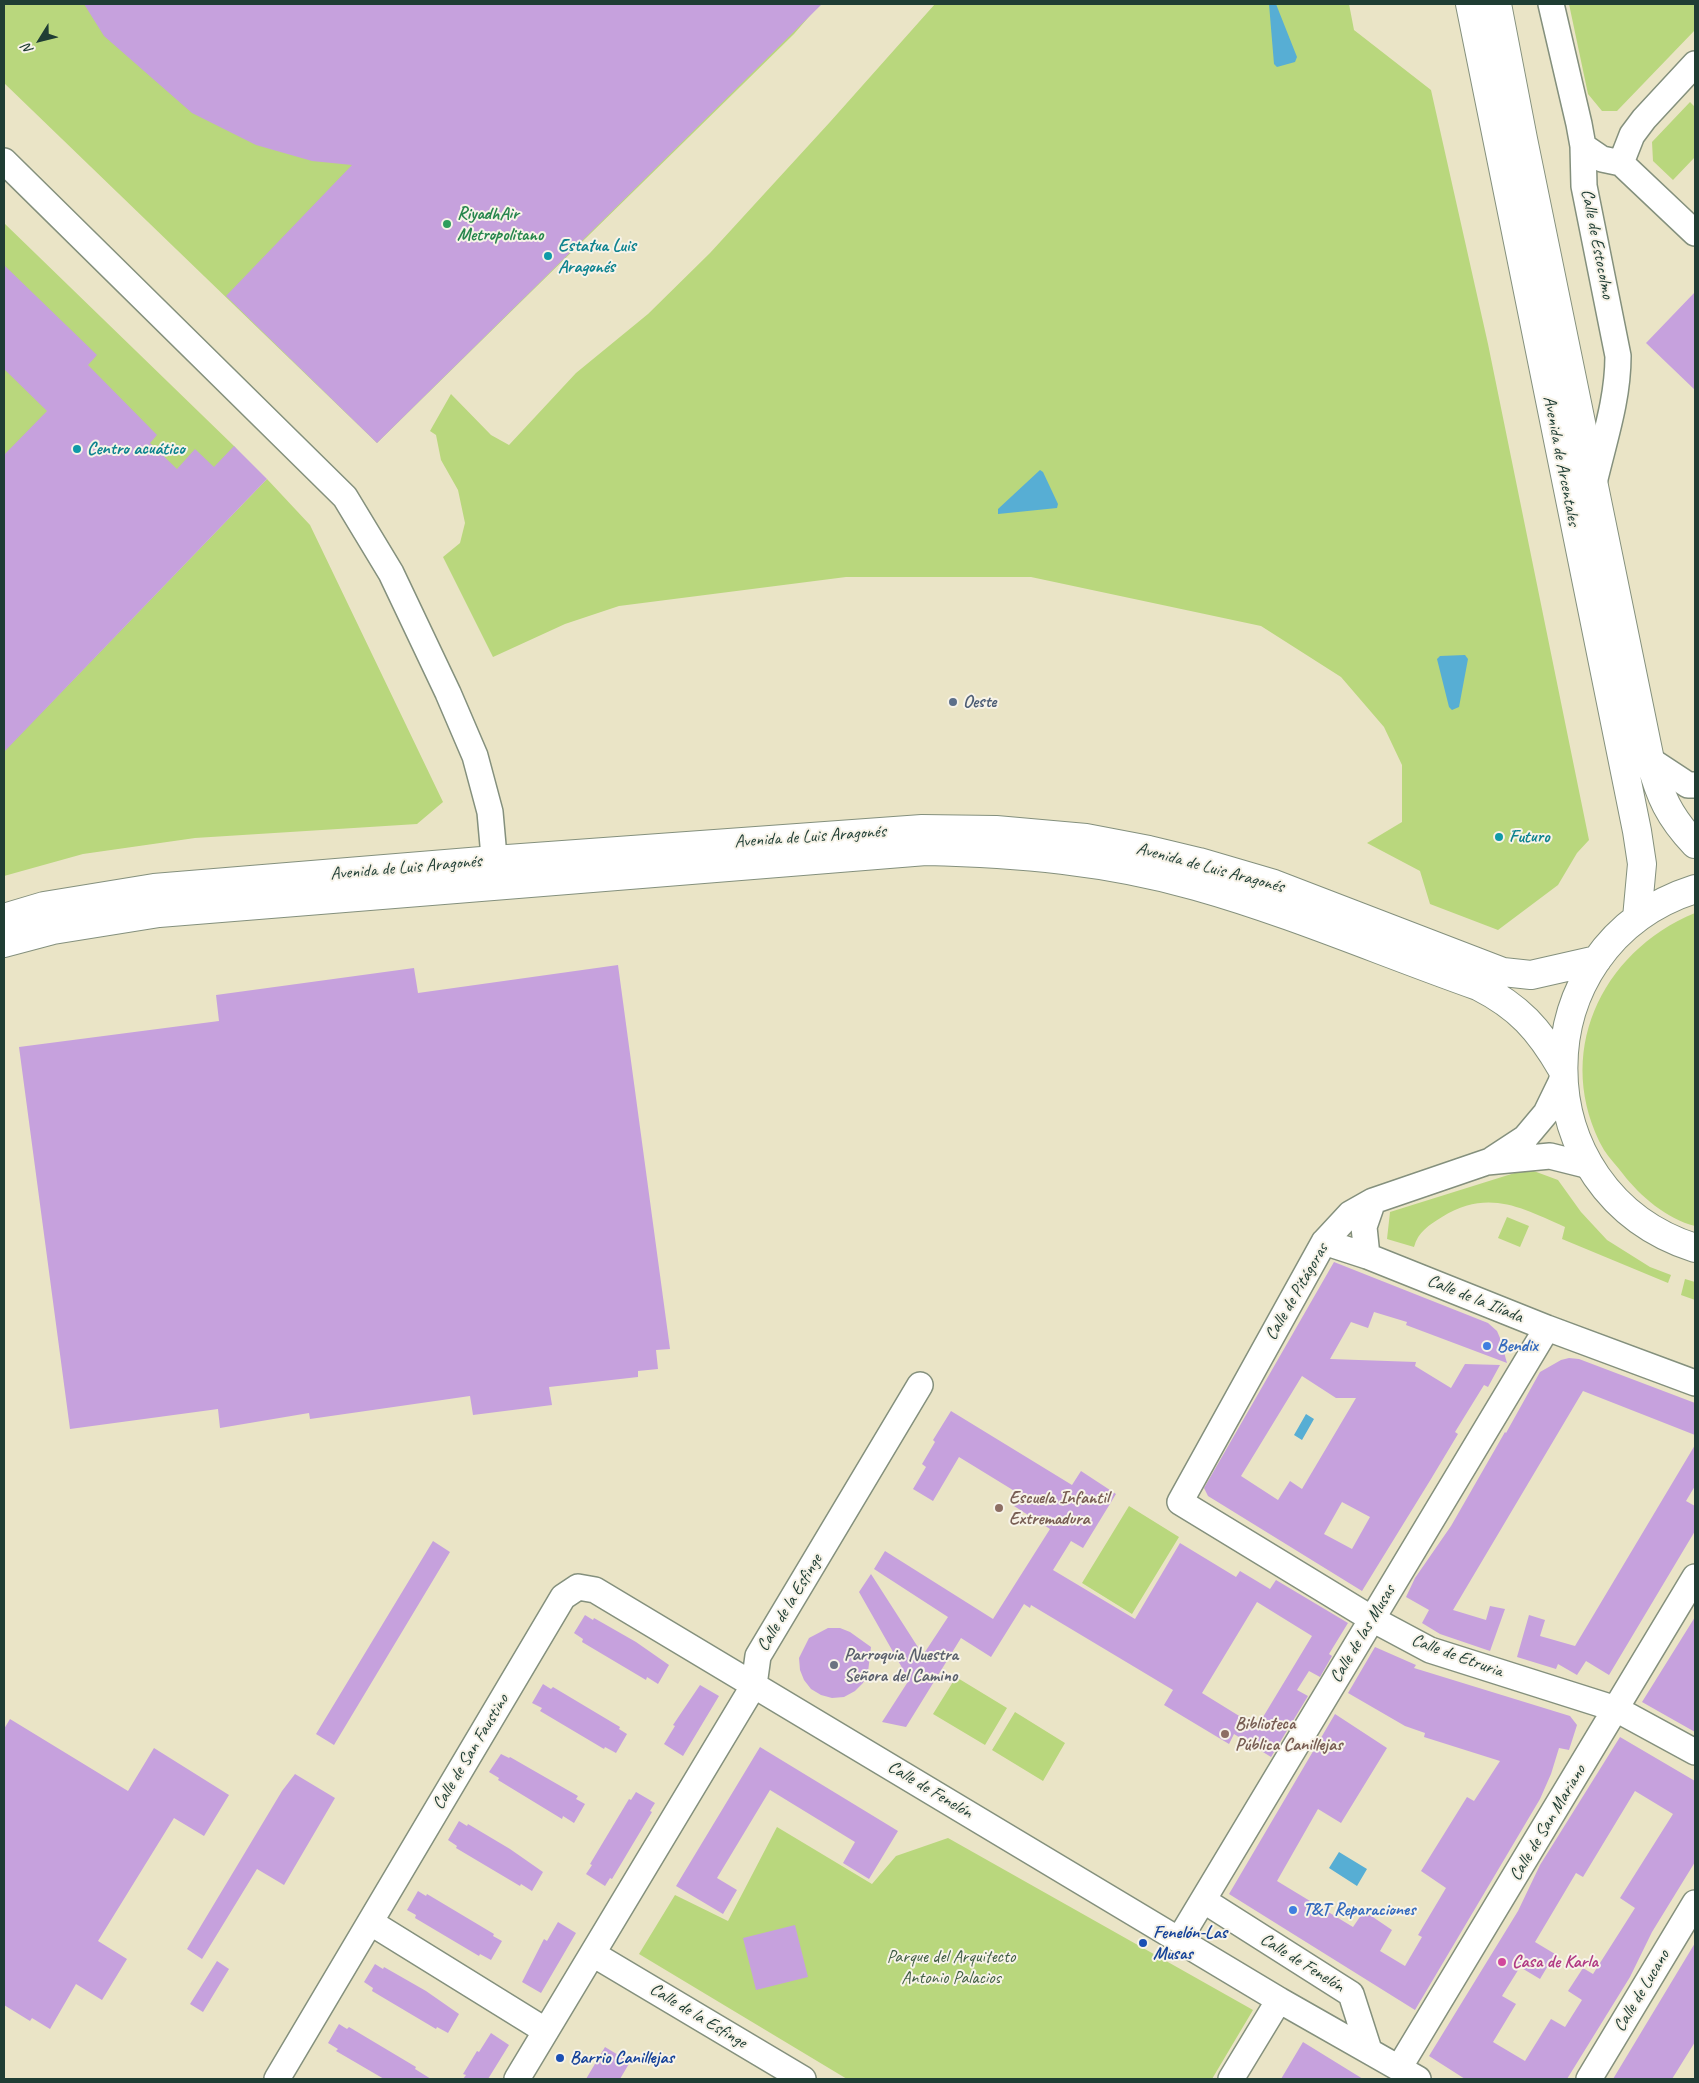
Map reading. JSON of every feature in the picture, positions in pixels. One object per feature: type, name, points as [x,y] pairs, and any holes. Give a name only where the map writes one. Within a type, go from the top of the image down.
[{"type":"main road","name":"Avenida de Arcentales","points":[[1470,4],[1637,831],[1642,864],[1637,918]]},
{"type":"main road","name":"Avenida de Arcentales","points":[[1497,4],[1650,760],[1664,803],[1682,831],[1695,844]]},
{"type":"main road","name":"Avenida de Luis Aragonés","points":[[4,918],[44,906],[154,888],[494,860],[922,829],[996,830],[1086,838],[1199,862],[1274,884],[1503,972],[1531,975],[1596,960]]},
{"type":"main road","name":"Avenida de Luis Aragonés","points":[[4,943],[53,930],[159,913],[926,851],[996,853],[1082,862],[1186,884],[1267,907],[1478,986],[1505,1000],[1522,1015],[1547,1043],[1562,1073]]},
{"type":"main road","points":[[1695,889],[1658,904],[1637,918],[1615,937],[1596,960],[1575,1000],[1563,1046],[1562,1073],[1570,1122],[1590,1166],[1610,1193],[1634,1216],[1656,1230],[1695,1248]]},
{"type":"street","name":"Calle de Estocolmo","points":[[1551,4],[1583,146],[1584,186],[1618,356],[1618,383],[1615,403],[1594,483]]},
{"type":"street","points":[[1584,186],[1594,172],[1621,163],[1632,136],[1644,118],[1695,64]]},
{"type":"street","points":[[1583,146],[1602,159],[1621,163],[1695,233]]},
{"type":"street","points":[[4,161],[345,497],[391,573],[448,693],[475,756],[490,812],[496,887]]},
{"type":"street","points":[[1650,760],[1688,785],[1695,785]]},
{"type":"street","name":"Calle de Pitágoras","points":[[1180,1502],[1324,1242],[1350,1214],[1373,1201],[1487,1162],[1525,1138],[1546,1113],[1562,1073]]},
{"type":"street","name":"Calle de Pitágoras","points":[[1487,1162],[1550,1156],[1590,1166]]},
{"type":"street","points":[[1367,1256],[1364,1227],[1373,1201]]},
{"type":"street","name":"Calle de la Ilíada","points":[[1324,1242],[1367,1256],[1547,1328],[1695,1383]]},
{"type":"street","name":"Calle de las Musas","points":[[1179,1940],[1547,1328]]},
{"type":"street","name":"Calle de la Esfinge","points":[[517,2079],[754,1685],[758,1656],[920,1385]]},
{"type":"street","name":"Calle de Etruria","points":[[1180,1502],[1372,1619],[1430,1650],[1616,1709],[1695,1752]]},
{"type":"street","name":"Calle de San Mariano","points":[[1409,2074],[1616,1709],[1695,1577]]},
{"type":"street","name":"Calle de Fenelón","points":[[578,1587],[595,1590],[1279,2000],[1370,2050],[1409,2074]]},
{"type":"street","name":"Calle de San Faustino","points":[[277,2079],[563,1597],[578,1587]]},
{"type":"street","name":"Calle de Fenelón","points":[[1203,1900],[1351,1994],[1370,2050]]},
{"type":"street","name":"Calle de Lucano","points":[[1589,2079],[1695,1903]]},
{"type":"street","points":[[370,1922],[546,2031]]},
{"type":"street","name":"Calle de la Esfinge","points":[[593,1954],[803,2079]]},
{"type":"street","points":[[1231,2079],[1279,2000]]},
{"type":"green space","name":"RiyadhAir Metropolitano","points":[[4,4],[820,4],[794,34],[377,443],[4,83]]},
{"type":"green space","points":[[935,4],[1349,4],[1354,30],[1431,90],[1488,344],[1589,840],[1577,853],[1558,885],[1498,930],[1430,904],[1420,871],[1367,843],[1402,822],[1402,765],[1384,727],[1341,677],[1261,626],[1031,577],[846,577],[619,606],[565,624],[493,657],[443,557],[460,543],[465,523],[458,490],[441,460],[436,435],[430,431],[451,394],[491,435],[509,445],[576,373],[648,314],[710,253]]},
{"type":"green space","points":[[1569,4],[1695,4],[1695,30],[1617,111],[1602,111],[1588,94]]},
{"type":"green space","points":[[1690,102],[1695,107],[1695,157],[1673,180],[1653,161],[1652,142]]},
{"type":"green space","points":[[4,223],[234,446],[263,480],[39,715],[267,479],[310,525],[443,802],[417,824],[195,838],[83,854],[4,876]]},
{"type":"green space","points":[[1695,913],[1695,1226],[1674,1218],[1655,1206],[1637,1190],[1608,1156],[1589,1114],[1583,1079],[1585,1044],[1594,1011],[1611,980],[1633,953],[1662,931]]},
{"type":"green space","points":[[1531,1170],[1558,1180],[1581,1212],[1607,1240],[1650,1267],[1671,1275],[1668,1283],[1562,1239],[1565,1227],[1533,1213],[1504,1204],[1474,1204],[1442,1217],[1421,1233],[1414,1247],[1387,1239],[1390,1212],[1521,1171]]},
{"type":"green space","points":[[1507,1217],[1529,1226],[1520,1247],[1498,1238]]},
{"type":"green space","points":[[1685,1279],[1695,1282],[1695,1300],[1681,1295]]},
{"type":"green space","points":[[1129,1506],[1179,1537],[1132,1614],[1082,1583]]},
{"type":"green space","points":[[956,1677],[1007,1708],[985,1745],[933,1714]]},
{"type":"green space","points":[[1015,1712],[1065,1743],[1043,1781],[992,1750]]},
{"type":"green space","name":"Parque del Arquitecto Antonio Palacios","points":[[777,1827],[872,1884],[896,1856],[948,1838],[1253,2010],[1212,2079],[847,2079],[639,1954],[675,1895],[728,1921]]},
{"type":"water","points":[[1269,4],[1276,4],[1297,57],[1295,62],[1277,67],[1274,64]]},
{"type":"water","points":[[1040,470],[1043,472],[1058,504],[1057,508],[998,514],[998,509]]},
{"type":"water","points":[[1465,655],[1468,659],[1459,707],[1452,710],[1449,707],[1437,659],[1440,656]]},
{"type":"water","points":[[1306,1414],[1314,1419],[1302,1440],[1294,1435]]},
{"type":"water","points":[[1339,1852],[1367,1869],[1357,1886],[1329,1868]]},
{"type":"building","name":"RiyadhAir Metropolitano","points":[[84,4],[822,4],[377,443],[226,296],[352,165],[312,161],[256,145],[192,113],[104,36]]},
{"type":"building","points":[[4,265],[97,355],[88,365],[157,435],[150,443],[177,469],[195,449],[214,467],[234,446],[267,479],[4,752],[4,455],[47,411],[4,369]]},
{"type":"building","points":[[1695,292],[1695,390],[1646,343]]},
{"type":"building","points":[[618,965],[670,1349],[656,1350],[658,1369],[638,1371],[638,1377],[549,1387],[552,1405],[473,1415],[470,1396],[310,1419],[309,1413],[220,1428],[218,1409],[70,1429],[19,1047],[219,1021],[216,995],[414,968],[418,993]]},
{"type":"building","points":[[1334,1262],[1488,1323],[1497,1331],[1507,1363],[1406,1325],[1407,1322],[1374,1312],[1368,1328],[1351,1322],[1330,1359],[1416,1362],[1415,1366],[1451,1388],[1465,1364],[1500,1365],[1488,1387],[1484,1385],[1455,1432],[1458,1434],[1362,1591],[1208,1496],[1204,1488]],"holes":[[[1302,1376],[1336,1398],[1356,1398],[1302,1489],[1290,1481],[1278,1500],[1241,1476]],[[1342,1502],[1370,1517],[1352,1549],[1324,1534]]]},
{"type":"building","points":[[1569,1358],[1579,1359],[1695,1403],[1695,1435],[1583,1391],[1453,1610],[1486,1620],[1490,1606],[1505,1609],[1490,1651],[1440,1634],[1422,1623],[1429,1610],[1406,1597],[1415,1578],[1451,1526],[1540,1372],[1561,1360]]},
{"type":"building","points":[[951,1411],[1072,1485],[1081,1471],[1116,1494],[1083,1548],[1071,1541],[1053,1570],[1135,1619],[1180,1543],[1236,1577],[1240,1571],[1270,1589],[1276,1580],[1348,1623],[1329,1654],[1332,1656],[1320,1677],[1309,1671],[1297,1690],[1308,1696],[1271,1757],[1234,1734],[1229,1744],[1164,1705],[1173,1690],[1031,1605],[1030,1608],[1024,1604],[991,1657],[961,1638],[906,1727],[882,1722],[909,1680],[859,1592],[871,1574],[923,1655],[948,1617],[874,1569],[885,1551],[993,1619],[1050,1529],[1014,1506],[1021,1495],[959,1457],[933,1501],[913,1489],[926,1467],[922,1464],[935,1442],[933,1440]],"holes":[[[1257,1602],[1312,1636],[1257,1727],[1202,1693]]]},
{"type":"building","points":[[1695,1445],[1695,1486],[1686,1501],[1695,1506],[1695,1531],[1609,1675],[1586,1661],[1577,1675],[1558,1664],[1556,1669],[1517,1657],[1529,1615],[1545,1620],[1540,1636],[1575,1646]]},
{"type":"building","points":[[433,1541],[450,1552],[334,1745],[316,1734]]},
{"type":"building","points":[[585,1615],[593,1620],[594,1618],[636,1642],[669,1665],[658,1684],[647,1677],[646,1680],[582,1642],[583,1639],[574,1633]]},
{"type":"building","points":[[1695,1617],[1695,1732],[1642,1702]]},
{"type":"building","name":"Parroquia Nuestra Señora del Camino","points":[[828,1628],[840,1628],[850,1632],[871,1647],[868,1672],[863,1683],[855,1691],[844,1697],[832,1698],[821,1695],[811,1689],[804,1680],[800,1670],[799,1658],[809,1638]]},
{"type":"building","points":[[1375,1647],[1416,1665],[1414,1668],[1570,1716],[1577,1725],[1569,1750],[1559,1748],[1551,1774],[1540,1799],[1415,2010],[1229,1894],[1335,1714],[1387,1748],[1341,1823],[1318,1809],[1277,1881],[1353,1927],[1364,1911],[1392,1930],[1380,1951],[1405,1966],[1422,1937],[1418,1935],[1446,1888],[1421,1871],[1467,1797],[1474,1801],[1500,1761],[1424,1737],[1425,1733],[1405,1726],[1348,1693]]},
{"type":"building","points":[[543,1684],[551,1689],[553,1687],[620,1727],[619,1729],[627,1734],[616,1753],[605,1747],[604,1749],[540,1711],[542,1708],[532,1703]]},
{"type":"building","points":[[700,1685],[719,1696],[683,1756],[664,1744],[675,1726],[673,1725]]},
{"type":"building","points":[[10,1719],[128,1791],[154,1748],[229,1795],[204,1836],[174,1818],[98,1941],[127,1959],[102,2000],[76,1984],[50,2029],[32,2018],[30,2021],[4,2005],[4,1729]]},
{"type":"building","points":[[1620,1737],[1695,1781],[1695,1862],[1652,1932],[1630,1977],[1567,2079],[1465,2079],[1429,2056],[1518,1911],[1540,1865]],"holes":[[[1635,1791],[1673,1814],[1620,1898],[1635,1908],[1593,1974],[1583,1968],[1568,1991],[1582,2000],[1565,2027],[1551,2019],[1525,2061],[1493,2042],[1516,2004],[1502,1996],[1520,1967],[1540,1979],[1555,1954],[1535,1942],[1576,1873],[1583,1877]]]},
{"type":"building","points":[[760,1747],[898,1831],[869,1879],[843,1863],[855,1842],[770,1790],[717,1878],[737,1890],[723,1914],[676,1886]]},
{"type":"building","points":[[501,1754],[510,1757],[578,1796],[576,1799],[585,1804],[574,1823],[563,1816],[562,1819],[498,1780],[499,1778],[489,1772]]},
{"type":"building","points":[[295,1774],[335,1798],[284,1885],[257,1869],[202,1959],[187,1949],[282,1791]]},
{"type":"building","points":[[636,1792],[655,1803],[650,1811],[652,1812],[612,1879],[610,1878],[605,1886],[586,1874],[592,1865],[590,1864],[629,1799],[631,1800]]},
{"type":"building","points":[[459,1821],[467,1826],[468,1824],[510,1849],[543,1872],[532,1891],[521,1884],[520,1886],[456,1848],[457,1846],[448,1840]]},
{"type":"building","points":[[418,1891],[426,1896],[427,1894],[494,1934],[493,1936],[502,1941],[491,1960],[480,1954],[479,1956],[415,1918],[416,1915],[407,1910]]},
{"type":"building","points":[[558,1922],[576,1933],[541,1993],[522,1982],[544,1939],[547,1941]]},
{"type":"building","points":[[795,1925],[808,1977],[756,1990],[743,1938]]},
{"type":"building","points":[[1695,1943],[1695,2042],[1672,2079],[1613,2079]]},
{"type":"building","points":[[217,1961],[229,1969],[203,2012],[190,2004]]},
{"type":"building","points":[[375,1964],[383,1969],[384,1967],[426,1991],[459,2014],[448,2033],[437,2027],[436,2029],[372,1991],[373,1988],[364,1982]]},
{"type":"building","points":[[339,2024],[347,2029],[349,2027],[416,2067],[415,2069],[431,2079],[384,2079],[336,2051],[338,2049],[328,2043]]},
{"type":"building","points":[[491,2033],[509,2045],[488,2079],[463,2079],[466,2075],[463,2074],[477,2051],[479,2052]]},
{"type":"building","points":[[1303,2042],[1363,2079],[1281,2079]]},
{"type":"building","points":[[605,2047],[630,2062],[620,2079],[586,2079]]},
{"type":"place","name":"RiyadhAir Metropolitano","points":[[447,224]]},
{"type":"place","name":"Estatua Luis Aragonés","points":[[548,256]]},
{"type":"place","name":"Centro acuático","points":[[77,449]]},
{"type":"place","name":"Oeste","points":[[953,702]]},
{"type":"place","name":"Futuro","points":[[1499,837]]},
{"type":"place","name":"Bendix","points":[[1487,1346]]},
{"type":"place","name":"Escuela Infantil Extremadura","points":[[999,1508]]},
{"type":"place","name":"Parroquia Nuestra Señora del Camino","points":[[834,1665]]},
{"type":"place","name":"Biblioteca Pública Canillejas","points":[[1225,1734]]},
{"type":"place","name":"T&T Reparaciones","points":[[1293,1910]]},
{"type":"place","name":"Fenelón-Las Musas","points":[[1143,1943]]},
{"type":"place","name":"Casa de Karla","points":[[1502,1962]]},
{"type":"place","name":"Barrio Canillejas","points":[[560,2058]]}]
